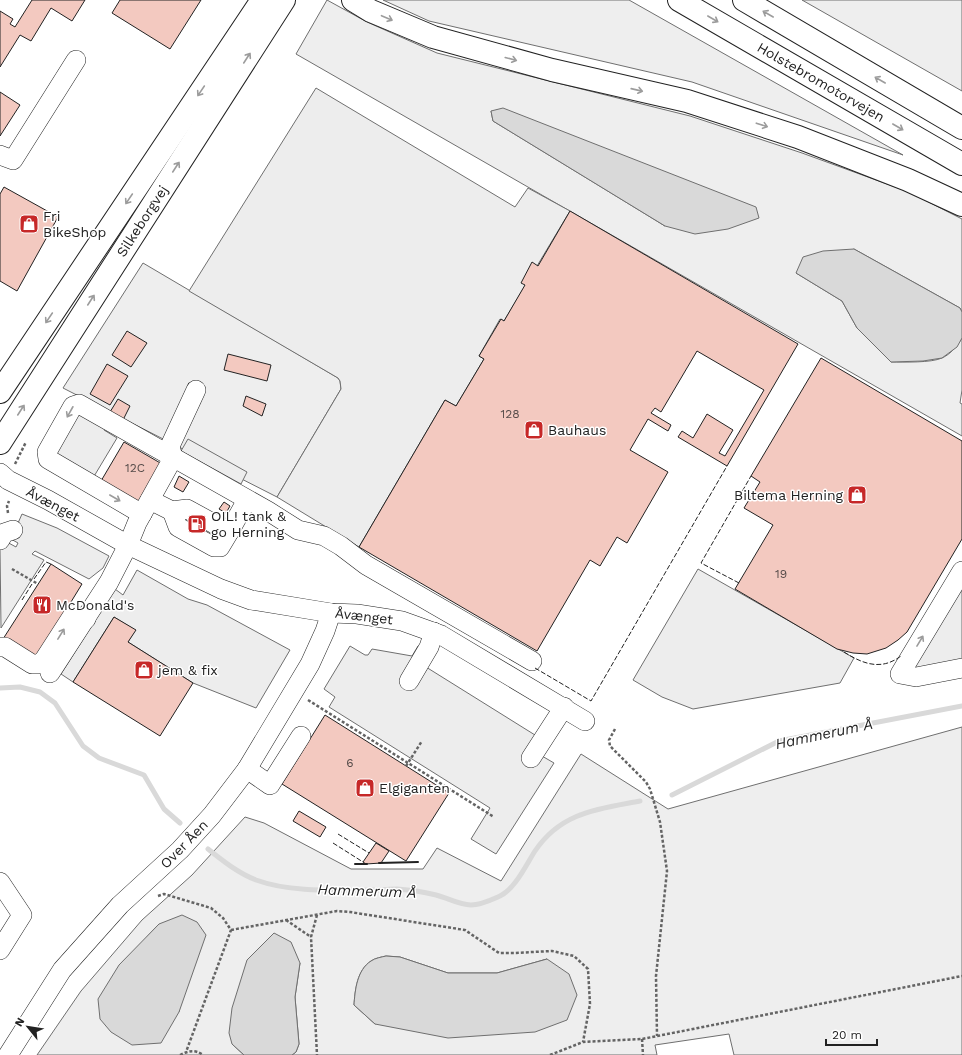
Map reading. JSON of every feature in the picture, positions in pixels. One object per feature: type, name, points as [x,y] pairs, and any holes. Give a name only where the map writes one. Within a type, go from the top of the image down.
[{"type":"main road","name":"Silkeborgvej","points":[[0,392],[262,0]]},
{"type":"main road","name":"Silkeborgvej","points":[[0,443],[284,0]]},
{"type":"main road","points":[[353,0],[371,11],[433,37],[552,70],[687,101],[798,136],[908,180],[962,206]]},
{"type":"main road","name":"Holstebromotorvejen","points":[[679,0],[962,164]]},
{"type":"main road","points":[[744,0],[962,128]]},
{"type":"street","points":[[6,157],[76,60]]},
{"type":"street","points":[[50,673],[109,582],[128,545],[136,523],[173,458],[170,446],[196,390]]},
{"type":"street","points":[[247,500],[229,532],[187,509],[172,511],[146,507],[48,459],[47,452],[73,406],[79,404],[270,512],[298,530],[324,536],[341,546],[366,566],[532,661]]},
{"type":"street","name":"Åvænget","points":[[0,473],[8,480],[48,500],[128,545],[202,580],[251,600],[331,613],[356,614],[402,621],[434,632],[564,707],[585,721]]},
{"type":"street","points":[[962,571],[900,674],[916,677],[962,668]]},
{"type":"street","name":"Over Åen","points":[[8,1055],[62,970],[120,905],[180,850],[202,827],[246,769],[310,664],[325,631],[331,613]]},
{"type":"street","points":[[0,647],[5,647],[32,664],[39,664],[44,660],[73,614],[86,619]]},
{"type":"street","points":[[409,680],[429,647],[434,632]]},
{"type":"street","points":[[531,758],[564,707]]},
{"type":"street","points":[[246,769],[270,785],[301,736]]},
{"type":"street","points":[[0,882],[22,915],[0,950]]},
{"type":"path","points":[[12,569],[38,584]]},
{"type":"path","points":[[294,691],[494,816]]},
{"type":"path","points":[[615,729],[609,740],[610,746],[646,782],[650,790],[660,822],[667,871],[656,976],[657,1036]]},
{"type":"path","points":[[406,766],[422,741]]},
{"type":"path","points":[[156,896],[164,894],[211,908],[223,918],[231,930]]},
{"type":"path","points":[[231,930],[337,911],[465,930],[499,953],[552,951],[574,956],[588,969],[590,1004],[583,1042]]},
{"type":"path","points":[[317,915],[311,937],[317,1055]]},
{"type":"path","points":[[286,920],[311,937]]},
{"type":"path","points":[[186,1052],[231,930]]},
{"type":"path","points":[[550,1055],[583,1042],[642,1039],[962,976]]},
{"type":"path","points":[[642,1039],[643,1055]]},
{"type":"path","points":[[180,1055],[193,1050],[203,1055]]},
{"type":"shaded area","points":[[327,0],[367,22],[437,53],[690,116],[802,153],[909,192],[962,219],[962,312],[960,308],[854,249],[796,273],[842,301],[857,328],[891,362],[937,360],[954,350],[962,338],[962,390],[960,403],[962,404],[962,436],[296,54]],"holes":[[[491,111],[665,226],[493,121]]]},
{"type":"shaded area","points":[[383,0],[629,0],[903,155],[692,82],[429,21]]},
{"type":"shaded area","points":[[802,0],[962,0],[962,91]]},
{"type":"shaded area","points":[[316,88],[515,207],[528,188],[570,211],[504,321],[500,319],[479,356],[484,359],[456,406],[445,400],[359,547],[277,497],[341,389],[340,381],[338,378],[189,291]]},
{"type":"shaded area","points":[[503,108],[756,207],[759,218],[728,229],[695,234],[665,226],[493,121],[491,111]]},
{"type":"shaded area","points":[[854,249],[960,308],[962,312],[962,338],[957,347],[942,358],[923,361],[891,362],[857,328],[842,301],[796,273],[803,257],[823,251]]},
{"type":"shaded area","points":[[143,263],[338,378],[340,381],[341,389],[277,497],[63,388]]},
{"type":"shaded area","points":[[80,412],[106,427],[104,430],[117,438],[93,478],[55,455]]},
{"type":"shaded area","points":[[188,439],[247,472],[241,484],[181,451]]},
{"type":"shaded area","points":[[22,514],[57,528],[109,556],[103,568],[89,579],[35,551],[32,554],[44,560],[1,628],[0,549],[5,541],[16,547],[18,543],[11,539]]},
{"type":"shaded area","points":[[698,569],[854,658],[840,683],[693,709],[662,697],[633,680]]},
{"type":"shaded area","points":[[137,570],[188,599],[207,605],[290,650],[256,708],[193,683],[128,642],[135,630],[114,617],[73,682],[61,674],[115,589],[123,595]]},
{"type":"shaded area","points":[[962,585],[962,674],[913,669]]},
{"type":"shaded area","points":[[350,646],[365,655],[368,655],[372,649],[412,656],[418,646],[434,653],[426,667],[535,735],[542,756],[554,763],[496,854],[471,839],[490,808],[329,707],[335,697],[324,689]]},
{"type":"shaded area","points":[[962,727],[962,1055],[734,1055],[729,1034],[655,1045],[657,1055],[292,1055],[296,1052],[299,1044],[295,997],[300,963],[232,1044],[244,1055],[37,1055],[81,991],[142,920],[192,875],[245,817],[264,823],[351,869],[423,869],[437,848],[501,881],[581,754],[668,809]],"holes":[[[159,924],[179,1012],[147,937]],[[386,956],[400,957],[448,973],[497,973],[547,959],[375,1024],[354,1005],[355,993],[360,975],[366,965],[374,959]]]},
{"type":"shaded area","points":[[182,915],[197,922],[206,935],[179,1012],[161,1043],[132,1045],[111,1032],[100,1019],[98,999],[119,965],[159,924]]},
{"type":"shaded area","points":[[274,933],[291,942],[300,963],[295,997],[299,1044],[296,1052],[292,1055],[244,1055],[232,1044],[229,1033],[232,1008],[247,960]]},
{"type":"shaded area","points":[[386,956],[400,957],[448,973],[497,973],[547,959],[569,974],[577,995],[567,1020],[535,1032],[448,1038],[375,1024],[354,1005],[355,993],[360,975],[366,965],[374,959]]},
{"type":"building","points":[[32,0],[85,0],[72,21],[51,8],[31,41],[20,35],[0,67],[0,11],[13,19],[10,24],[15,27]]},
{"type":"building","points":[[120,0],[201,0],[170,49],[112,13]]},
{"type":"building","points":[[0,92],[20,105],[0,136]]},
{"type":"building","points":[[4,187],[58,217],[17,291],[0,281],[0,194]]},
{"type":"building","name":"Bauhaus","points":[[570,211],[798,344],[727,466],[678,437],[682,431],[693,438],[707,414],[733,430],[719,453],[725,456],[764,390],[697,351],[661,412],[655,408],[651,413],[671,425],[668,431],[648,419],[630,450],[668,472],[627,543],[617,537],[600,566],[590,560],[537,651],[359,547],[445,400],[456,406],[484,359],[479,356],[501,319],[504,321],[525,285],[521,283],[532,262],[538,266]]},
{"type":"building","points":[[127,331],[147,343],[131,367],[112,355]]},
{"type":"building","points":[[228,354],[271,365],[267,381],[224,370]]},
{"type":"building","name":"Biltema Herning","points":[[821,358],[962,441],[962,539],[907,632],[886,648],[867,654],[853,653],[837,649],[735,589],[773,525],[744,508],[760,482],[751,476]]},
{"type":"building","points":[[107,364],[128,376],[110,405],[90,394]]},
{"type":"building","points":[[246,396],[266,404],[262,416],[243,406]]},
{"type":"building","points":[[118,399],[130,406],[123,420],[110,412]]},
{"type":"building","points":[[124,442],[162,464],[139,503],[101,481]]},
{"type":"building","points":[[179,476],[189,482],[183,492],[174,487]]},
{"type":"building","points":[[224,502],[230,506],[226,513],[219,509]]},
{"type":"building","points":[[51,564],[82,584],[36,659],[3,639]]},
{"type":"building","points":[[114,617],[136,630],[128,642],[193,683],[160,736],[73,682]]},
{"type":"building","name":"Elgiganten","points":[[325,715],[449,793],[406,861],[282,784]]},
{"type":"building","points":[[299,811],[326,827],[320,837],[293,821]]},
{"type":"building","points":[[376,843],[389,851],[381,863],[366,864],[363,862]]},
{"type":"waterway","name":"Hammerum Å","points":[[0,688],[20,687],[40,692],[55,703],[83,746],[99,758],[144,775],[164,809],[180,823]]},
{"type":"waterway","name":"Hammerum Å","points":[[672,795],[779,741],[962,706]]},
{"type":"waterway","name":"Hammerum Å","points":[[208,849],[243,874],[256,880],[284,887],[314,890],[402,889],[436,895],[462,904],[475,905],[490,901],[511,888],[535,851],[545,838],[556,828],[582,814],[640,801]]},
{"type":"fence","points":[[535,668],[591,701],[727,466]]},
{"type":"fence","points":[[739,583],[701,563],[751,476]]},
{"type":"fence","points":[[34,579],[46,562],[51,564]]},
{"type":"fence","points":[[22,600],[32,584]]},
{"type":"fence","points":[[844,652],[858,660],[872,664],[894,661],[901,656]]},
{"type":"fence","points":[[338,834],[369,853]]},
{"type":"fence","points":[[333,843],[363,862]]},
{"type":"wall","points":[[379,863],[418,862]]},
{"type":"wall","points":[[355,864],[367,864]]},
{"type":"place","name":"Fri BikeShop","points":[[29,224]]},
{"type":"place","name":"Bauhaus","points":[[534,430]]},
{"type":"place","name":"Biltema Herning","points":[[857,495]]},
{"type":"place","name":"OIL! tank & go Herning","points":[[197,524]]},
{"type":"place","name":"McDonald's","points":[[42,605]]},
{"type":"place","name":"jem & fix","points":[[144,670]]},
{"type":"place","name":"Elgiganten","points":[[365,788]]}]
